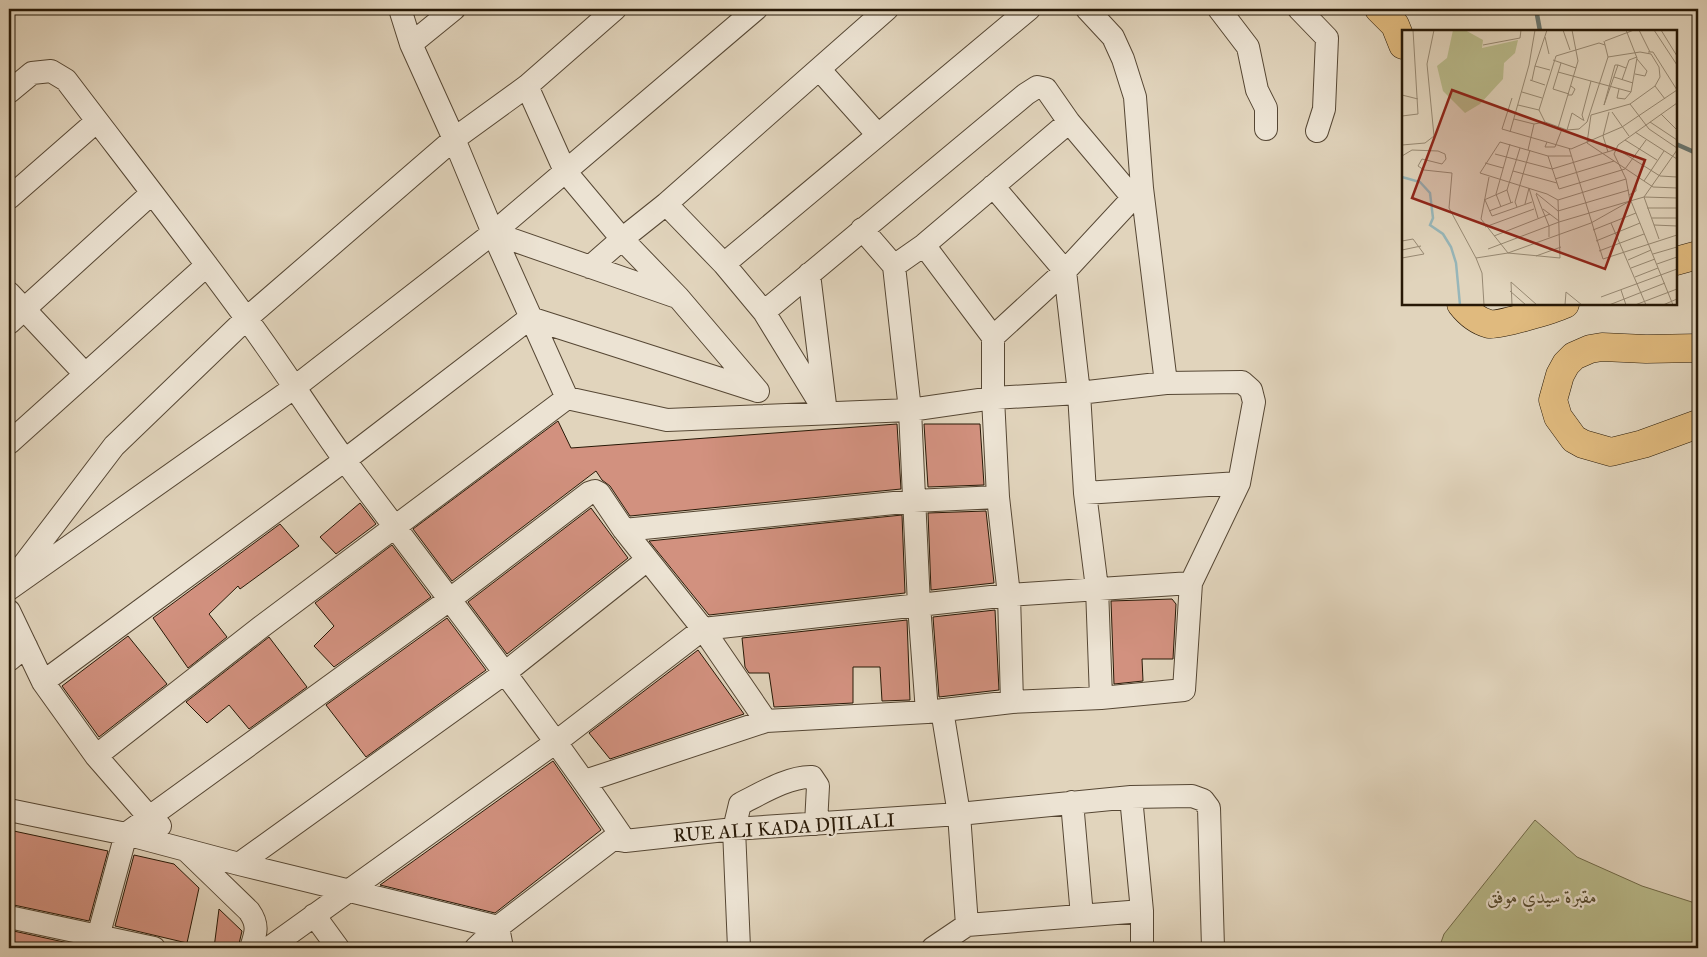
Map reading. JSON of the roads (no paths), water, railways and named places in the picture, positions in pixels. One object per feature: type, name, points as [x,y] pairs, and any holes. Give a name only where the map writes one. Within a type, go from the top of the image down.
[{"type":"main road","points":[[1379,9],[1395,26],[1402,43]]},
{"type":"main road","points":[[1677,261],[1698,254]]},
{"type":"main road","points":[[1462,305],[1469,314],[1490,324],[1547,311],[1562,305]]},
{"type":"main road","points":[[1698,348],[1590,348],[1574,356],[1566,364],[1560,375],[1553,400],[1558,417],[1574,439],[1583,444],[1611,452],[1643,444],[1698,424]]},
{"type":"street","points":[[400,9],[412,44],[493,233],[567,398]]},
{"type":"street","points":[[412,44],[454,9]]},
{"type":"street","points":[[9,584],[114,446],[246,318],[454,139],[526,86],[615,9]]},
{"type":"street","points":[[9,589],[295,387],[493,233],[756,9]]},
{"type":"street","points":[[590,267],[666,204],[887,9]]},
{"type":"street","points":[[724,264],[1029,9]]},
{"type":"street","points":[[1087,9],[1113,37],[1123,59],[1135,97],[1138,193],[1166,383]]},
{"type":"street","points":[[1219,9],[1248,47],[1257,90],[1266,108],[1266,129]]},
{"type":"street","points":[[1298,9],[1327,38],[1324,109],[1317,131]]},
{"type":"street","points":[[819,69],[878,135]]},
{"type":"street","points":[[9,92],[32,73],[51,71],[66,80],[246,318],[345,460],[449,600],[506,672],[625,840]]},
{"type":"street","points":[[526,86],[565,171],[622,239],[678,297],[758,391],[781,415]]},
{"type":"street","points":[[764,312],[862,229],[1037,87],[1046,90],[1069,122],[1138,193]]},
{"type":"street","points":[[9,198],[97,121]]},
{"type":"street","points":[[894,266],[924,244],[1069,122]]},
{"type":"street","points":[[993,186],[1065,271],[1079,393],[1086,493],[1097,588],[1101,698]]},
{"type":"street","points":[[17,316],[152,193]]},
{"type":"street","points":[[993,337],[1065,271],[1138,193]]},
{"type":"street","points":[[666,204],[724,264],[764,312],[826,413]]},
{"type":"street","points":[[862,229],[894,266],[910,410],[919,605],[935,711],[959,814],[967,925]]},
{"type":"street","points":[[493,233],[678,297]]},
{"type":"street","points":[[924,244],[993,337],[998,497],[1009,595],[1012,702]]},
{"type":"street","points":[[9,443],[207,265]]},
{"type":"street","points":[[809,274],[826,413]]},
{"type":"street","points":[[9,293],[17,316],[85,374]]},
{"type":"street","points":[[530,318],[758,391]]},
{"type":"street","points":[[42,682],[345,460],[530,318]]},
{"type":"street","points":[[96,756],[261,626],[567,398],[667,420],[910,410],[994,398],[1079,393],[1166,383],[1242,382],[1251,390],[1254,402],[1239,483],[1191,583],[1184,690],[1101,698],[1012,702],[935,711],[766,721],[584,781]]},
{"type":"street","points":[[1086,493],[1239,483]]},
{"type":"street","points":[[96,943],[126,834],[449,600],[588,493],[599,492],[624,530],[703,629],[766,721]]},
{"type":"street","points":[[624,530],[914,502],[998,497]]},
{"type":"street","points":[[239,864],[506,672],[647,560]]},
{"type":"street","points":[[269,948],[556,742],[703,629],[1009,595],[1191,583]]},
{"type":"street","points":[[9,611],[17,653],[42,682],[96,756],[150,818],[249,911],[255,920],[257,930],[251,948]]},
{"type":"street","points":[[739,948],[734,829],[740,804],[763,792],[801,777],[812,778],[818,786],[816,824]]},
{"type":"street","name":"RUE ALI KADA DJILALI","points":[[476,948],[500,937],[612,838],[625,840],[734,829],[959,814],[1131,797],[1192,796],[1203,800],[1209,808],[1213,948]]},
{"type":"street","points":[[1131,797],[1142,911],[1142,948]]},
{"type":"street","points":[[1072,802],[1082,916]]},
{"type":"street","points":[[9,810],[126,834],[187,851],[349,890],[500,937]]},
{"type":"street","points":[[940,946],[967,925],[1142,911]]},
{"type":"street","points":[[314,915],[338,948]]},
{"type":"street","points":[[9,917],[96,943],[154,948]]},
{"type":"waterway","points":[[1536,9],[1540,30]]},
{"type":"waterway","points":[[1677,144],[1694,152],[1698,150]]},
{"type":"park label","name":"مقبرة سيدي موفق","points":[[1542,896]]}]
